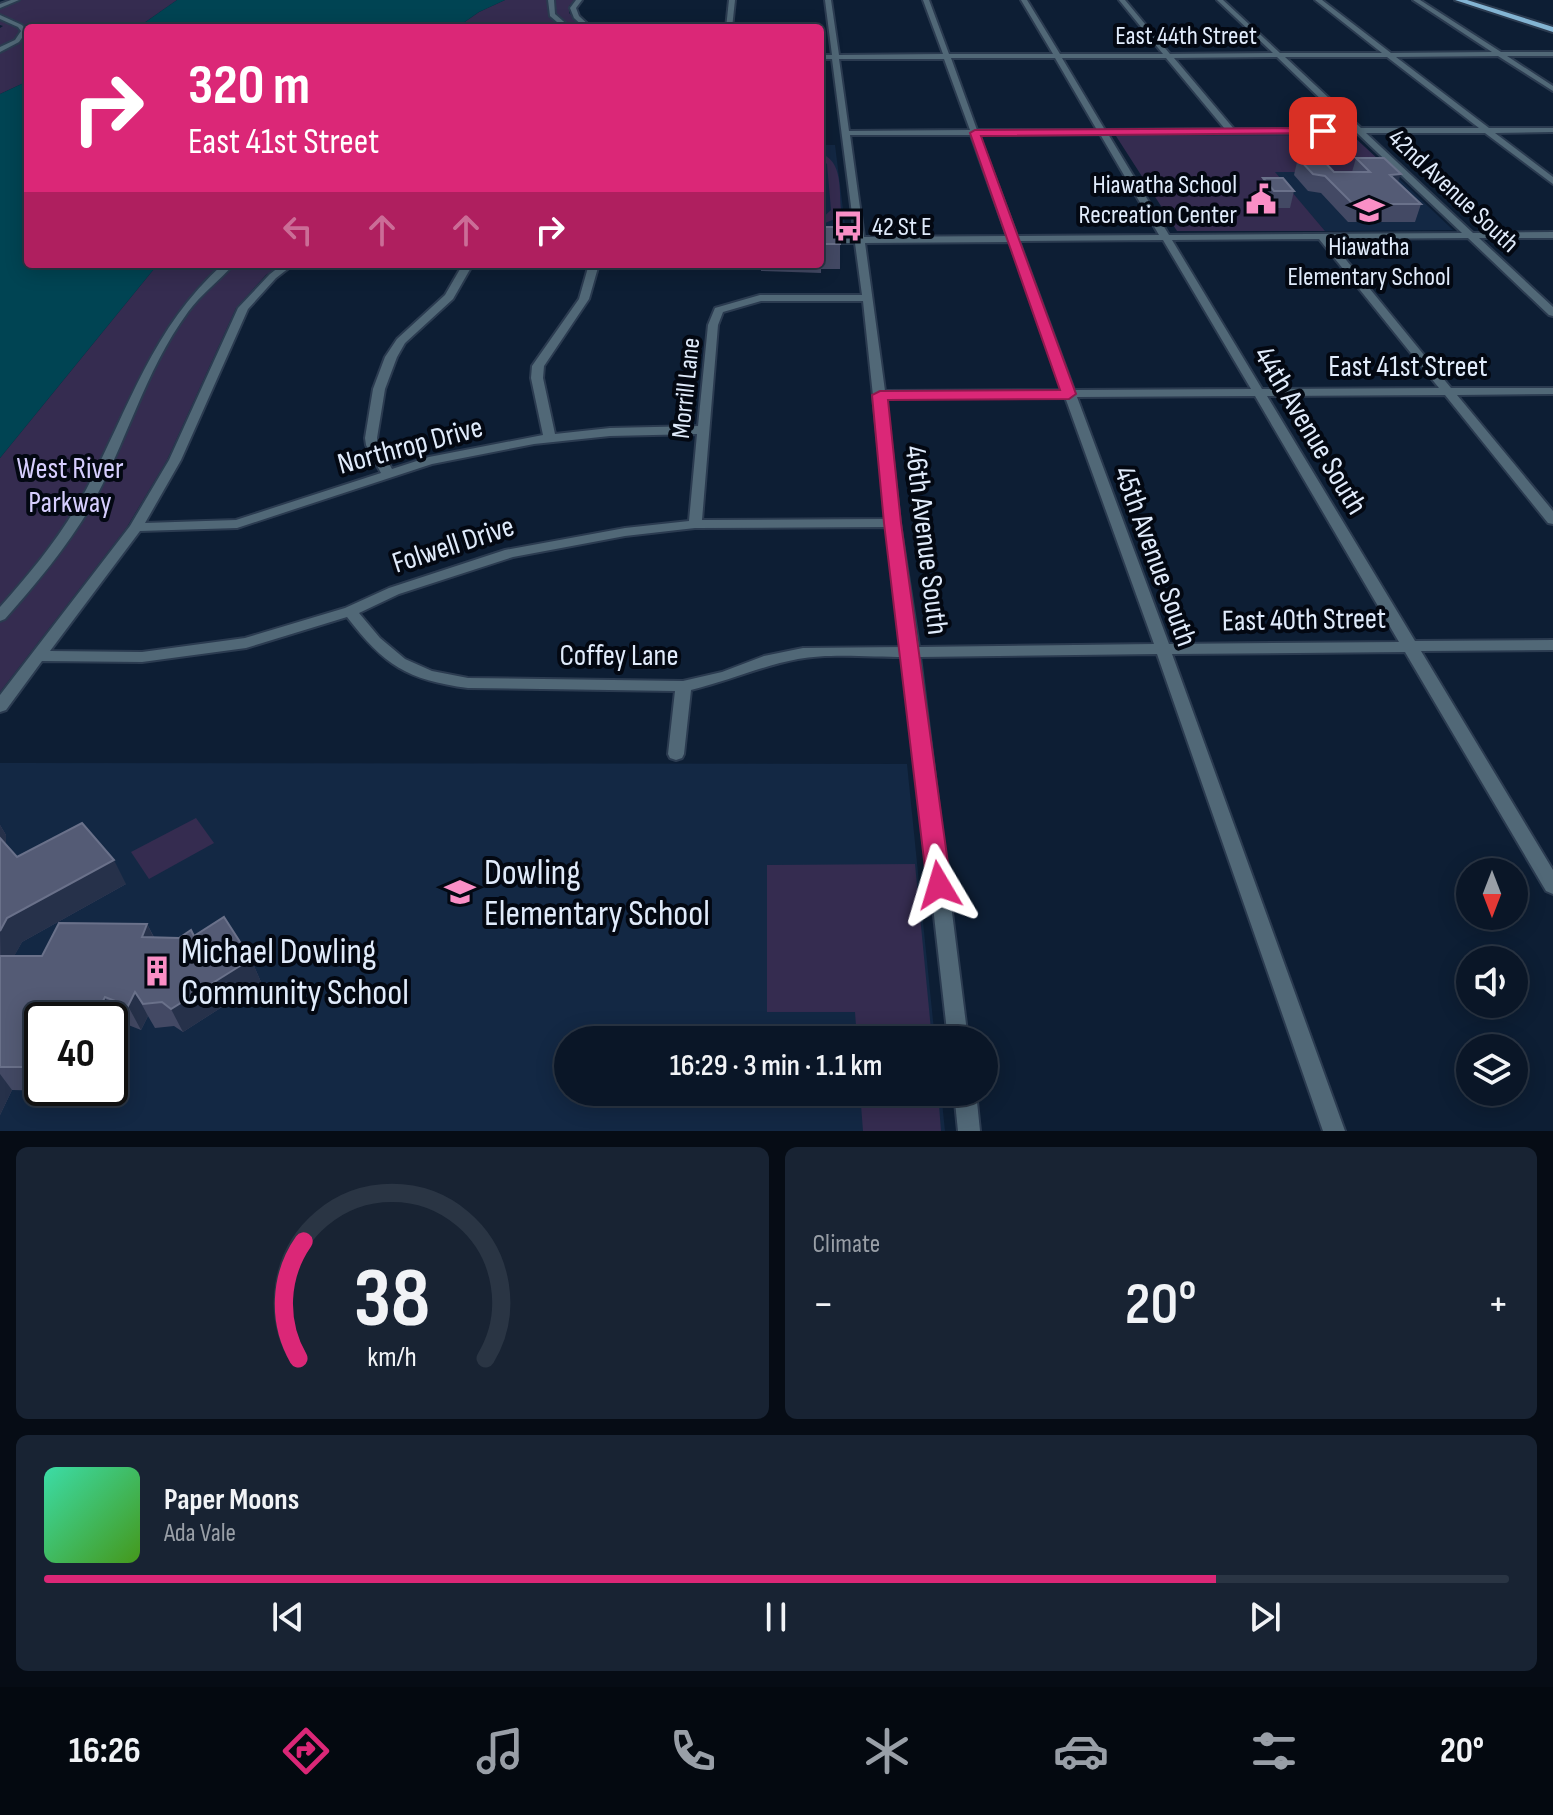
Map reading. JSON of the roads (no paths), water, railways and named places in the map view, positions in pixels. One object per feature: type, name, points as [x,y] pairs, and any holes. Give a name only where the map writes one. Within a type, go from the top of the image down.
[{"type":"main road","points":[[1459,0],[1553,30]]},
{"type":"street","points":[[0,6],[16,0]]},
{"type":"street","points":[[551,0],[552,15],[563,24]]},
{"type":"street","points":[[579,0],[573,8],[574,12],[585,24]]},
{"type":"street","points":[[729,24],[732,0]]},
{"type":"street","name":"46th Avenue South","points":[[828,0],[880,395],[893,523],[956,1026]]},
{"type":"street","name":"45th Avenue South","points":[[926,0],[1163,649],[1334,1131]]},
{"type":"street","name":"44th Avenue South","points":[[1024,0],[1553,886]]},
{"type":"street","points":[[1122,0],[1232,132]]},
{"type":"street","name":"42nd Avenue South","points":[[1220,0],[1553,313]]},
{"type":"street","points":[[1318,0],[1553,181]]},
{"type":"street","points":[[1416,0],[1553,89]]},
{"type":"street","points":[[0,17],[16,23],[24,31],[17,41],[0,50]]},
{"type":"street","name":"East 44th Street","points":[[824,57],[1553,54]]},
{"type":"street","points":[[845,133],[1553,130]]},
{"type":"street","points":[[824,240],[1553,235]]},
{"type":"street","points":[[1321,236],[1553,520]]},
{"type":"street","points":[[0,616],[40,572],[94,488],[142,384],[171,334],[207,282],[224,268]]},
{"type":"street","points":[[0,706],[136,527],[175,460],[243,308],[284,268]]},
{"type":"street","points":[[388,474],[371,438],[383,372],[401,341],[449,297],[466,268]]},
{"type":"street","points":[[550,438],[537,378],[538,366],[584,299],[593,268]]},
{"type":"street","name":"Morrill Lane","points":[[695,524],[713,325],[719,310],[760,298],[865,298]]},
{"type":"street","name":"East 41st Street","points":[[880,395],[1553,391]]},
{"type":"street","name":"Northrop Drive","points":[[136,527],[237,524],[429,461],[550,438],[641,430],[702,430]]},
{"type":"street","name":"Folwell Drive","points":[[39,656],[142,657],[246,643],[350,611],[394,591],[510,553],[582,538],[695,524],[893,523]]},
{"type":"street","name":"Coffey Lane","points":[[350,611],[380,650],[396,662],[439,680],[683,686],[726,676],[764,661],[803,653],[911,650]]},
{"type":"street","name":"East 40th Street","points":[[911,650],[1553,645]]},
{"type":"street","points":[[676,754],[683,686]]},
{"type":"street","points":[[966,1106],[969,1131]]},
{"type":"place","name":"Hiawatha School Recreation Center","points":[[1261,199]]},
{"type":"place","name":"Hiawatha Elementary School","points":[[1369,210]]},
{"type":"place","name":"42 St E","points":[[848,226]]},
{"type":"place","name":"Dowling Elementary School","points":[[460,892]]},
{"type":"place","name":"Michael Dowling Community School","points":[[157,971]]},
{"type":"park label","name":"West River Parkway","points":[[70,485]]}]
